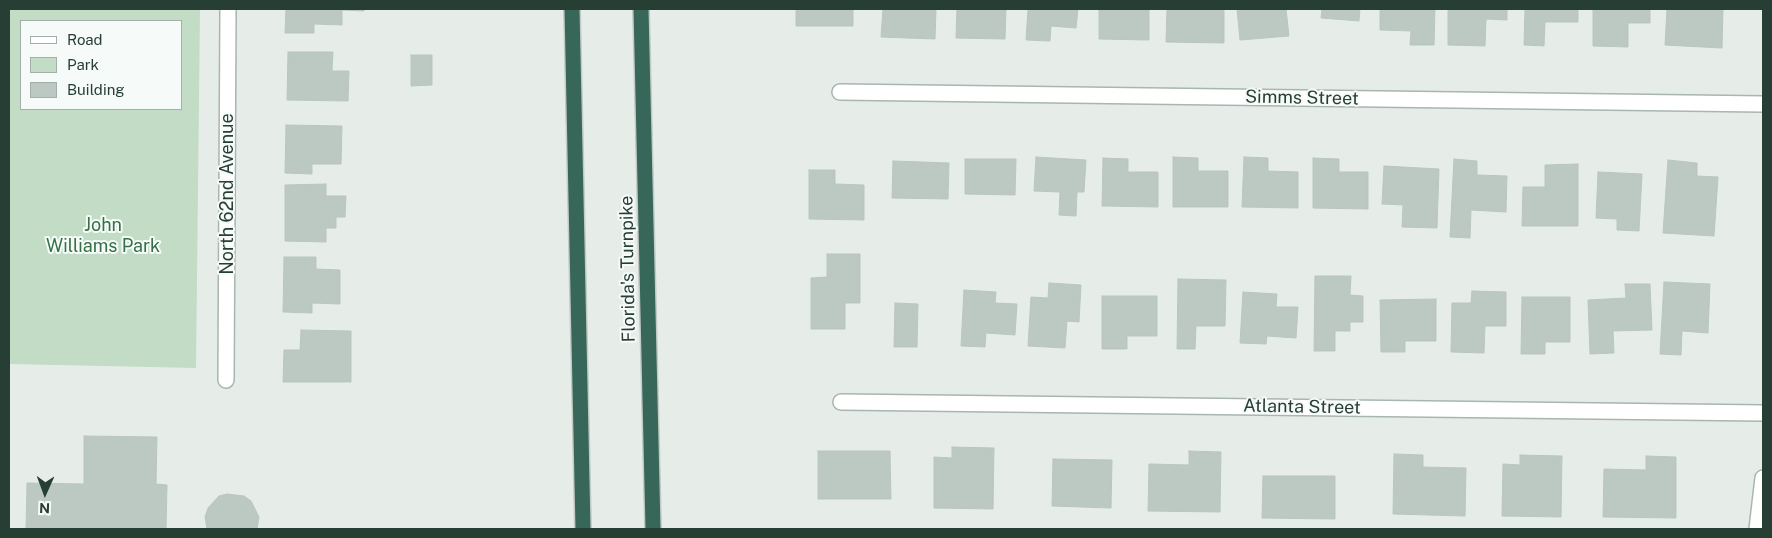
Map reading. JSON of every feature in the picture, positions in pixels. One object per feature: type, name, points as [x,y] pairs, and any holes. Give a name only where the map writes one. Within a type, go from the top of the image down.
[{"type":"highway","points":[[572,9],[583,529]]},
{"type":"highway","name":"Florida's Turnpike","points":[[641,9],[653,529]]},
{"type":"street","name":"North 62nd Avenue","points":[[226,380],[228,9]]},
{"type":"street","name":"Simms Street","points":[[840,92],[1763,104]]},
{"type":"street","name":"Atlanta Street","points":[[841,402],[1763,413]]},
{"type":"street","points":[[1757,529],[1763,478]]},
{"type":"green space","name":"John Williams Park","points":[[9,9],[200,9],[196,368],[9,364]]},
{"type":"building","points":[[286,9],[364,9],[364,11],[342,10],[342,25],[314,24],[314,33],[285,33]]},
{"type":"building","points":[[796,9],[853,9],[853,26],[796,26]]},
{"type":"building","points":[[883,9],[936,9],[935,39],[881,37]]},
{"type":"building","points":[[957,9],[1006,9],[1005,39],[956,38]]},
{"type":"building","points":[[1028,9],[1078,9],[1076,28],[1051,26],[1050,41],[1026,40]]},
{"type":"building","points":[[1099,9],[1149,9],[1149,40],[1099,39]]},
{"type":"building","points":[[1167,9],[1224,9],[1224,43],[1166,42]]},
{"type":"building","points":[[1237,9],[1286,9],[1289,36],[1240,40]]},
{"type":"building","points":[[1322,9],[1360,9],[1359,21],[1321,18]]},
{"type":"building","points":[[1380,9],[1435,9],[1434,45],[1410,45],[1411,31],[1380,30]]},
{"type":"building","points":[[1448,9],[1507,9],[1507,20],[1486,19],[1485,46],[1448,45]]},
{"type":"building","points":[[1525,9],[1578,9],[1578,22],[1545,22],[1544,46],[1524,45]]},
{"type":"building","points":[[1593,9],[1650,9],[1650,23],[1628,23],[1628,47],[1593,46]]},
{"type":"building","points":[[1667,9],[1723,9],[1722,48],[1665,45]]},
{"type":"building","points":[[288,52],[333,52],[332,71],[349,71],[348,101],[287,100]]},
{"type":"building","points":[[411,55],[432,55],[432,85],[411,86]]},
{"type":"building","points":[[286,125],[342,126],[341,164],[312,164],[312,174],[285,173]]},
{"type":"building","points":[[1036,157],[1086,160],[1084,192],[1077,192],[1076,216],[1059,215],[1060,192],[1034,191]]},
{"type":"building","points":[[1173,157],[1198,158],[1198,171],[1228,171],[1228,207],[1173,207]]},
{"type":"building","points":[[1244,157],[1268,158],[1268,171],[1298,172],[1298,208],[1242,207]]},
{"type":"building","points":[[1103,158],[1128,159],[1128,172],[1158,172],[1158,207],[1102,206]]},
{"type":"building","points":[[1313,158],[1339,159],[1339,172],[1368,172],[1368,209],[1313,208]]},
{"type":"building","points":[[965,159],[1016,159],[1015,195],[965,194]]},
{"type":"building","points":[[1454,159],[1477,161],[1477,175],[1507,176],[1506,212],[1471,210],[1470,238],[1450,237]]},
{"type":"building","points":[[1668,160],[1697,163],[1697,176],[1718,177],[1714,236],[1663,233]]},
{"type":"building","points":[[893,161],[949,163],[948,199],[892,198]]},
{"type":"building","points":[[1578,164],[1578,226],[1522,226],[1523,187],[1545,187],[1545,165]]},
{"type":"building","points":[[1384,166],[1439,169],[1437,228],[1402,227],[1403,205],[1382,204]]},
{"type":"building","points":[[809,170],[835,170],[835,184],[864,185],[864,220],[809,219]]},
{"type":"building","points":[[1598,172],[1642,174],[1639,231],[1617,230],[1617,219],[1596,218]]},
{"type":"building","points":[[326,184],[326,196],[346,196],[345,217],[336,217],[336,228],[326,228],[326,242],[285,241],[285,185]]},
{"type":"building","points":[[827,254],[860,254],[860,303],[845,303],[845,329],[811,329],[811,278],[827,277]]},
{"type":"building","points":[[284,257],[316,257],[316,269],[340,270],[340,304],[312,303],[312,313],[283,312]]},
{"type":"building","points":[[1315,276],[1351,276],[1350,295],[1363,296],[1363,322],[1350,322],[1350,331],[1335,331],[1335,351],[1314,351]]},
{"type":"building","points":[[1178,279],[1226,280],[1225,326],[1196,326],[1195,349],[1177,349]]},
{"type":"building","points":[[1664,282],[1710,284],[1708,333],[1682,331],[1681,355],[1660,354]]},
{"type":"building","points":[[1049,283],[1081,285],[1079,322],[1067,321],[1065,348],[1028,346],[1031,297],[1048,298]]},
{"type":"building","points":[[1625,284],[1650,284],[1652,330],[1613,331],[1614,353],[1590,354],[1588,300],[1626,298]]},
{"type":"building","points":[[964,290],[996,292],[995,303],[1017,304],[1015,335],[986,333],[985,347],[961,346]]},
{"type":"building","points":[[1472,291],[1506,292],[1506,326],[1485,326],[1484,353],[1451,352],[1452,303],[1471,303]]},
{"type":"building","points":[[1243,292],[1277,294],[1276,307],[1298,307],[1296,338],[1267,336],[1266,344],[1240,343]]},
{"type":"building","points":[[1102,296],[1157,296],[1157,336],[1127,336],[1127,349],[1102,349]]},
{"type":"building","points":[[1522,297],[1570,297],[1570,342],[1545,342],[1545,354],[1521,354]]},
{"type":"building","points":[[1436,299],[1436,341],[1405,341],[1405,352],[1381,352],[1380,300]]},
{"type":"building","points":[[895,303],[918,304],[917,347],[894,347]]},
{"type":"building","points":[[301,330],[351,331],[351,382],[283,382],[284,350],[300,350]]},
{"type":"building","points":[[84,436],[157,437],[156,484],[167,485],[166,529],[26,529],[27,483],[84,484]]},
{"type":"building","points":[[952,447],[994,448],[993,509],[934,508],[934,457],[952,458]]},
{"type":"building","points":[[818,451],[890,451],[891,499],[818,499]]},
{"type":"building","points":[[1189,451],[1221,452],[1220,512],[1148,511],[1149,464],[1189,465]]},
{"type":"building","points":[[1394,454],[1423,455],[1423,467],[1466,468],[1465,516],[1393,514]]},
{"type":"building","points":[[1520,455],[1562,456],[1561,517],[1502,516],[1503,464],[1520,465]]},
{"type":"building","points":[[1646,456],[1676,457],[1676,518],[1603,517],[1604,469],[1646,470]]},
{"type":"building","points":[[1053,459],[1112,460],[1111,508],[1052,506]]},
{"type":"building","points":[[1263,476],[1335,476],[1335,519],[1262,518]]},
{"type":"building","points":[[227,494],[244,496],[251,501],[259,517],[257,529],[207,529],[205,517],[208,508],[219,496]]}]
